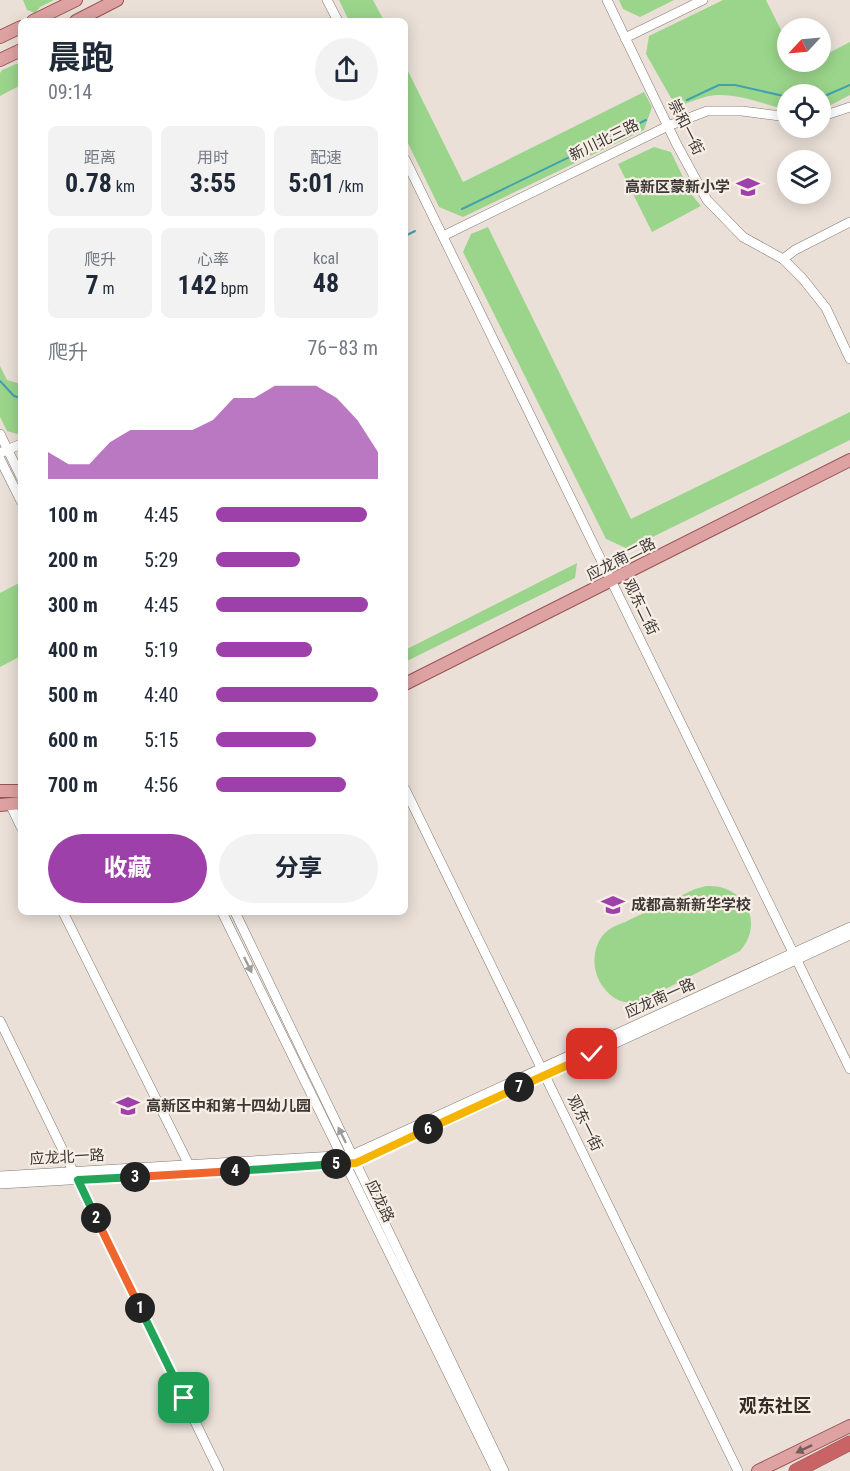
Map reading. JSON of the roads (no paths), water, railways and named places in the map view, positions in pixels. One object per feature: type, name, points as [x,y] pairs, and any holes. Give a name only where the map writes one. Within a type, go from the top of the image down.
[{"type":"highway","points":[[796,1471],[850,1443]]},
{"type":"highway","points":[[815,1471],[850,1454]]},
{"type":"main road","points":[[39,18],[75,0]]},
{"type":"main road","points":[[82,18],[117,0]]},
{"type":"main road","points":[[0,37],[18,28]]},
{"type":"main road","points":[[0,60],[18,51]]},
{"type":"main road","name":"应龙南二路","points":[[408,682],[850,452]]},
{"type":"main road","name":"应龙南二路","points":[[408,675],[850,460]]},
{"type":"main road","points":[[0,791],[18,791]]},
{"type":"main road","points":[[758,1471],[850,1426]]},
{"type":"street","points":[[327,0],[336,18]]},
{"type":"street","name":"崇和一街","points":[[607,0],[706,200],[743,237],[783,259],[803,279],[826,308],[850,359]]},
{"type":"street","points":[[625,38],[703,0]]},
{"type":"street","points":[[831,113],[850,107]]},
{"type":"street","name":"新川北三路","points":[[443,236],[668,126],[707,111],[742,111],[777,116]]},
{"type":"street","name":"观东二街","points":[[408,165],[850,1069]]},
{"type":"street","points":[[783,259],[795,250],[850,222]]},
{"type":"street","points":[[0,434],[4,452],[18,473]]},
{"type":"street","points":[[4,452],[18,445]]},
{"type":"street","points":[[0,459],[18,495]]},
{"type":"street","name":"观东一街","points":[[408,795],[738,1471]]},
{"type":"street","points":[[10,804],[18,821]]},
{"type":"street","points":[[64,915],[189,1165]]},
{"type":"street","name":"应龙路","points":[[224,915],[504,1471]]},
{"type":"street","name":"应龙路","points":[[236,915],[496,1471]]},
{"type":"street","name":"应龙南一路","points":[[795,957],[850,927]]},
{"type":"street","name":"应龙南一路","points":[[349,1160],[795,957],[850,935]]},
{"type":"street","points":[[0,1021],[219,1471]]},
{"type":"street","name":"应龙北一路","points":[[0,1184],[189,1165],[349,1160]]},
{"type":"street","name":"应龙北一路","points":[[0,1176],[76,1176],[349,1160]]},
{"type":"waterway","points":[[687,100],[719,85],[735,85],[777,95]]},
{"type":"waterway","points":[[831,93],[850,85]]},
{"type":"waterway","points":[[462,209],[646,120]]},
{"type":"waterway","points":[[408,234],[415,231]]},
{"type":"waterway","points":[[0,381],[14,396],[18,397]]},
{"type":"place","name":"高新区蒙新小学","points":[[748,187]]},
{"type":"place","name":"成都高新新华学校","points":[[613,905]]},
{"type":"place","name":"高新区中和第十四幼儿园","points":[[128,1106]]},
{"type":"district","name":"观东社区","points":[[775,1406]]}]
